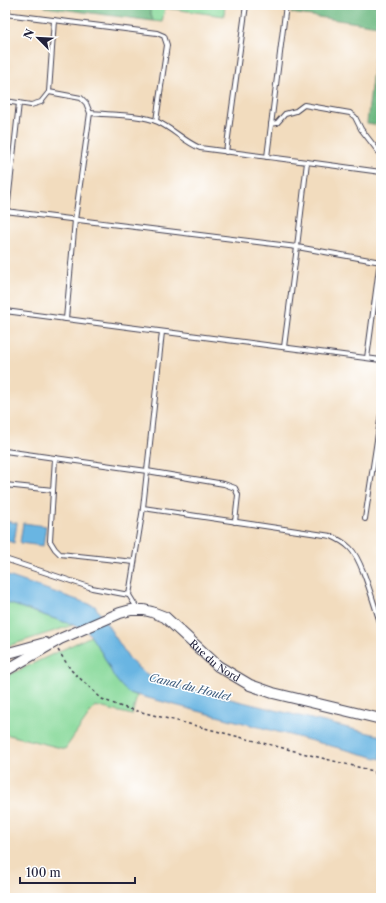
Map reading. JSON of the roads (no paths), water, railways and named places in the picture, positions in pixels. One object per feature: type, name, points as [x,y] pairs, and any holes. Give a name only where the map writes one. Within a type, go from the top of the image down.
[{"type":"street","name":"Rue du Nord","points":[[5,671],[60,639],[114,616],[128,611],[148,611],[165,617],[218,666],[234,677],[250,685],[273,693],[381,719]]},
{"type":"street","name":"Rue du Nord","points":[[5,654],[60,639]]},
{"type":"lane","points":[[7,5],[7,14],[157,33],[164,36],[167,45],[156,121]]},
{"type":"lane","points":[[226,152],[246,5]]},
{"type":"lane","points":[[267,157],[286,5]]},
{"type":"lane","points":[[5,101],[32,105],[41,102],[48,92],[54,20]]},
{"type":"lane","points":[[48,92],[81,98],[86,103],[90,112],[75,220],[66,319]]},
{"type":"lane","points":[[20,103],[6,211],[297,247],[381,263],[379,268],[367,358]]},
{"type":"lane","points":[[271,124],[277,124],[285,114],[304,105],[350,113],[355,117],[360,129],[381,155]]},
{"type":"lane","points":[[90,112],[156,121],[192,145],[200,148],[381,172]]},
{"type":"lane","points":[[284,347],[307,162]]},
{"type":"lane","points":[[5,311],[381,360]]},
{"type":"lane","points":[[138,610],[133,604],[129,595],[143,508],[162,332]]},
{"type":"lane","points":[[365,519],[381,414]]},
{"type":"lane","points":[[5,450],[224,484],[235,488],[238,495],[235,522]]},
{"type":"lane","points":[[55,458],[50,541],[55,549],[60,554],[134,562]]},
{"type":"lane","points":[[5,485],[54,490]]},
{"type":"lane","points":[[143,508],[331,536],[341,540],[351,548],[360,563],[381,625]]},
{"type":"lane","points":[[5,559],[92,588],[129,595]]},
{"type":"water","points":[[5,521],[17,523],[14,543],[5,540]]},
{"type":"water","points":[[23,523],[46,526],[43,546],[20,543]]},
{"type":"water","points":[[5,575],[95,606],[131,661],[143,672],[165,683],[381,736],[381,759],[129,693],[114,677],[103,655],[88,632],[73,625],[5,602]]},
{"type":"water label","name":"Canal du Houlet","points":[[190,687]]}]
